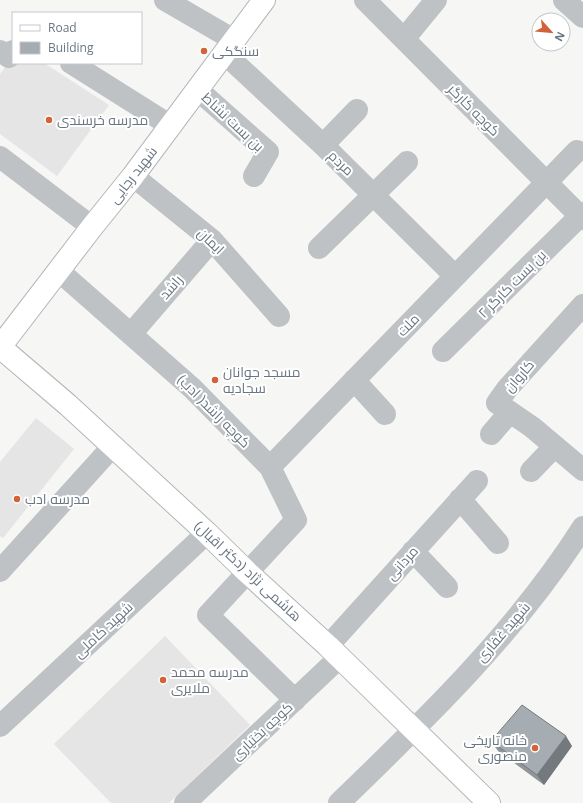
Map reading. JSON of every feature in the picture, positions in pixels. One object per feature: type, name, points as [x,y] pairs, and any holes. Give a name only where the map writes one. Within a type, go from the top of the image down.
[{"type":"main road","name":"شهید رجایی","points":[[0,347],[133,176],[264,0]]},
{"type":"main road","name":"هاشمی نژاد (دکتر اقبال)","points":[[0,347],[68,406],[207,533],[489,803]]},
{"type":"street","name":"مردم","points":[[166,0],[229,46],[323,145],[456,276]]},
{"type":"street","name":"کوچه کارگر","points":[[365,0],[547,183],[582,216]]},
{"type":"street","points":[[404,39],[436,0]]},
{"type":"street","points":[[564,0],[583,18]]},
{"type":"street","points":[[0,51],[9,57],[12,52]]},
{"type":"street","points":[[74,64],[171,126]]},
{"type":"street","name":"بن بست نشاط","points":[[198,90],[268,152],[254,176]]},
{"type":"street","points":[[323,145],[357,110]]},
{"type":"street","name":"ملت","points":[[270,468],[577,151]]},
{"type":"street","points":[[0,158],[92,227]]},
{"type":"street","points":[[319,248],[407,162]]},
{"type":"street","name":"ایمان","points":[[133,176],[212,240],[279,316]]},
{"type":"street","name":"بن بست کارگر ۲","points":[[443,351],[582,216]]},
{"type":"street","name":"راشد","points":[[131,334],[212,240]]},
{"type":"street","name":"کوچه راشد( ادب)","points":[[59,270],[192,388],[270,468],[296,520],[247,572]]},
{"type":"street","name":"کاروان","points":[[583,305],[507,389],[497,403],[532,427],[583,470]]},
{"type":"street","points":[[354,380],[385,414]]},
{"type":"street","points":[[491,434],[510,412]]},
{"type":"street","points":[[0,571],[112,447]]},
{"type":"street","points":[[532,472],[554,447]]},
{"type":"street","name":"مردانی","points":[[333,652],[413,551],[476,481]]},
{"type":"street","points":[[460,499],[498,543]]},
{"type":"street","name":"شهید غفاری","points":[[339,803],[414,730],[489,650],[541,588],[583,527]]},
{"type":"street","name":"شهید کاملی","points":[[0,726],[207,533]]},
{"type":"street","points":[[413,551],[447,587]]},
{"type":"street","points":[[247,572],[208,615],[295,700]]},
{"type":"street","name":"کوچه بختیاری","points":[[185,803],[295,700],[333,652]]},
{"type":"shaded area","name":"مدرسه خرسندی","points":[[12,58],[12,64],[46,64],[109,105],[57,176],[0,134],[0,74]]},
{"type":"shaded area","name":"مدرسه ادب","points":[[36,418],[74,449],[3,538],[0,536],[0,462]]},
{"type":"shaded area","name":"مدرسه محمد ملایری","points":[[165,636],[250,725],[169,803],[111,803],[54,744]]},
{"type":"building","name":"خانه تاریخی منصوری","points":[[522,705],[566,736],[537,775],[491,741]]},
{"type":"place","name":"سنگکی","points":[[204,51]]},
{"type":"place","name":"مدرسه خرسندی","points":[[49,120]]},
{"type":"place","name":"مسجد جوانان سجادیه","points":[[215,380]]},
{"type":"place","name":"مدرسه ادب","points":[[17,499]]},
{"type":"place","name":"مدرسه محمد ملایری","points":[[163,680]]},
{"type":"place","name":"خانه تاریخی منصوری","points":[[535,748]]}]
